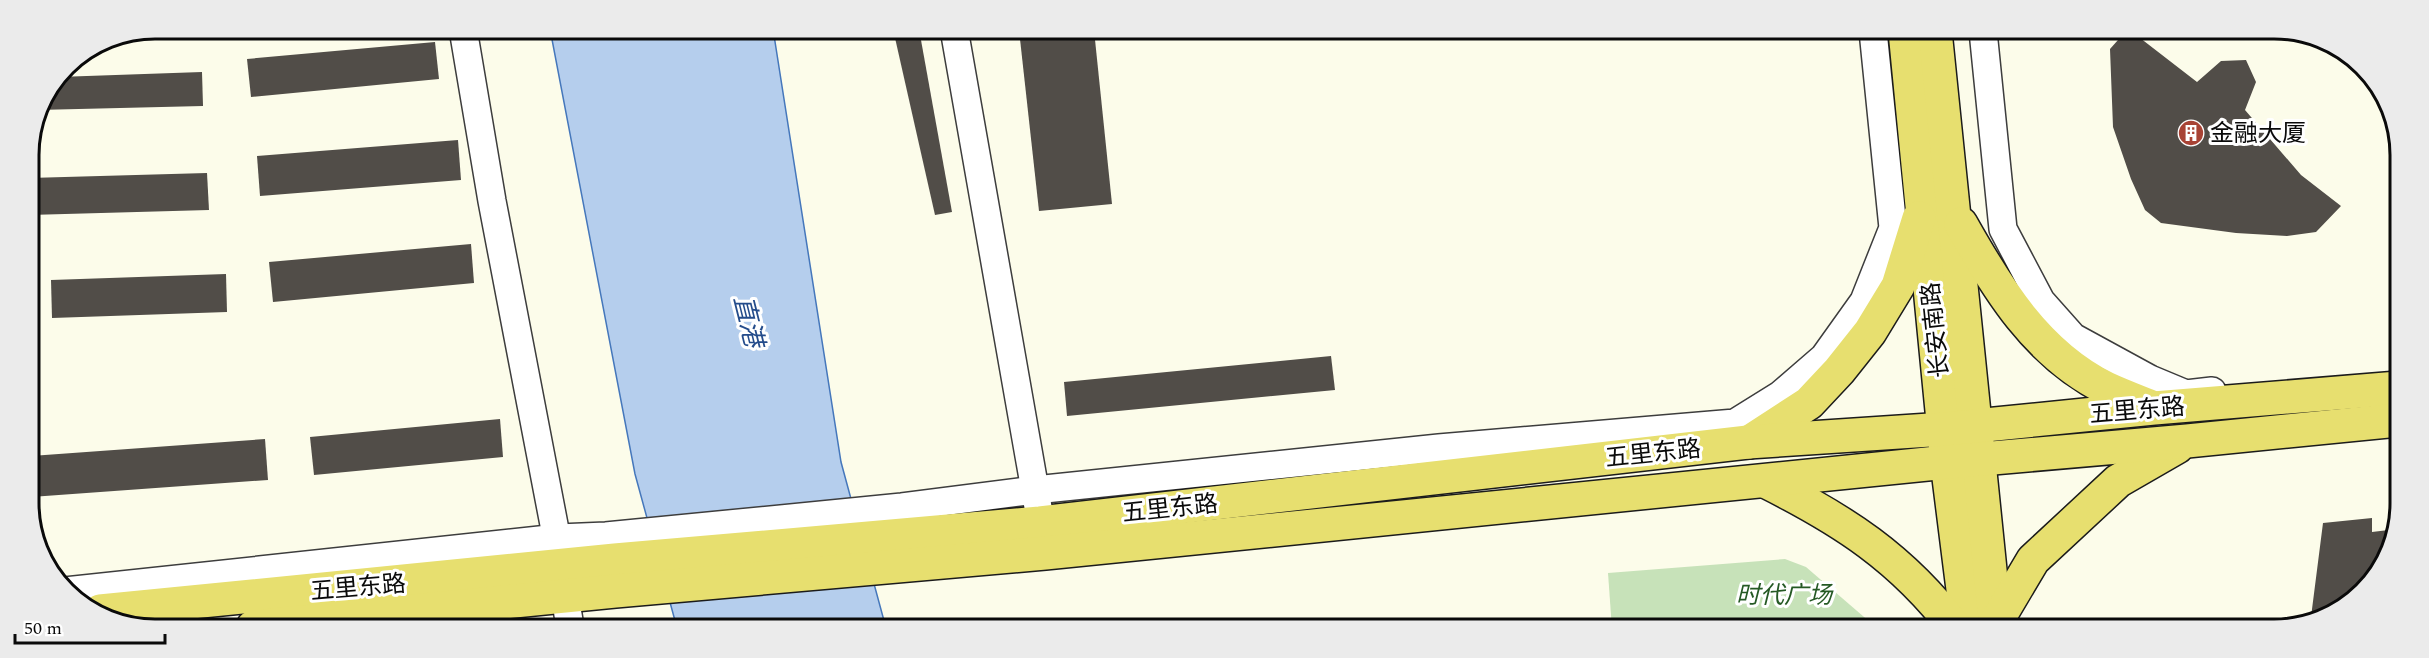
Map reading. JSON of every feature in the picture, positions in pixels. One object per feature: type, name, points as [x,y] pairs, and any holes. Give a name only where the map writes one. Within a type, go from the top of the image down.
[{"type":"main road","name":"长安南路","points":[[1907,39],[1939,208]]},
{"type":"main road","name":"长安南路","points":[[1935,39],[1939,208],[1961,428],[1980,459],[1986,619]]},
{"type":"main road","points":[[1748,442],[1809,403],[1839,371],[1870,332],[1898,286],[1939,208],[2031,330],[2082,373],[2105,387],[2154,408]]},
{"type":"main road","name":"五里东路","points":[[1043,538],[1748,442],[1961,428],[2154,408],[2390,389]]},
{"type":"main road","name":"五里东路","points":[[308,619],[564,582],[612,562],[908,536],[1043,538],[1765,481],[2390,421]]},
{"type":"main road","name":"长安南路","points":[[1961,428],[1947,462],[1984,619]]},
{"type":"main road","points":[[1991,619],[2032,560],[2068,525],[2118,481],[2187,441]]},
{"type":"main road","points":[[1765,481],[1816,506],[1854,531],[1921,586],[1948,619]]},
{"type":"main road","name":"五里东路","points":[[112,610],[564,582]]},
{"type":"street","points":[[79,591],[564,582],[464,39]]},
{"type":"street","points":[[956,39],[1043,538]]},
{"type":"street","points":[[908,536],[1035,490],[1439,448],[1735,423],[1780,395],[1824,357],[1864,302],[1893,228],[1874,39]]},
{"type":"street","points":[[1984,39],[2003,230],[2041,301],[2073,337],[2150,379],[2186,394],[2390,374]]},
{"type":"green space","name":"时代广场","points":[[1785,559],[1806,567],[1866,619],[1611,619],[1608,573]]},
{"type":"water","name":"直港","points":[[552,39],[775,39],[841,462],[884,619],[675,619],[635,474]]},
{"type":"building","points":[[895,39],[921,39],[952,212],[935,215]]},
{"type":"building","points":[[1020,39],[1095,39],[1112,204],[1039,211]]},
{"type":"building","name":"金融大厦","points":[[2119,39],[2141,39],[2197,82],[2221,61],[2246,60],[2256,82],[2245,110],[2301,175],[2341,206],[2316,232],[2287,236],[2236,233],[2161,223],[2145,210],[2131,179],[2113,127],[2110,49]]},
{"type":"building","points":[[435,42],[439,79],[251,97],[247,59]]},
{"type":"building","points":[[202,72],[203,106],[49,110],[63,84],[70,77]]},
{"type":"building","points":[[458,140],[461,180],[260,196],[257,156]]},
{"type":"building","points":[[207,173],[209,210],[39,215],[39,178]]},
{"type":"building","points":[[471,244],[474,283],[273,302],[269,262]]},
{"type":"building","points":[[226,274],[227,312],[52,318],[51,280]]},
{"type":"building","points":[[1331,356],[1335,390],[1067,416],[1064,382]]},
{"type":"building","points":[[500,419],[503,457],[314,475],[310,437]]},
{"type":"building","points":[[265,439],[268,480],[39,496],[39,455]]},
{"type":"building","points":[[2372,518],[2372,532],[2387,530],[2374,561],[2361,579],[2345,595],[2312,612],[2323,523]]},
{"type":"place","name":"金融大厦","points":[[2191,133]]}]
